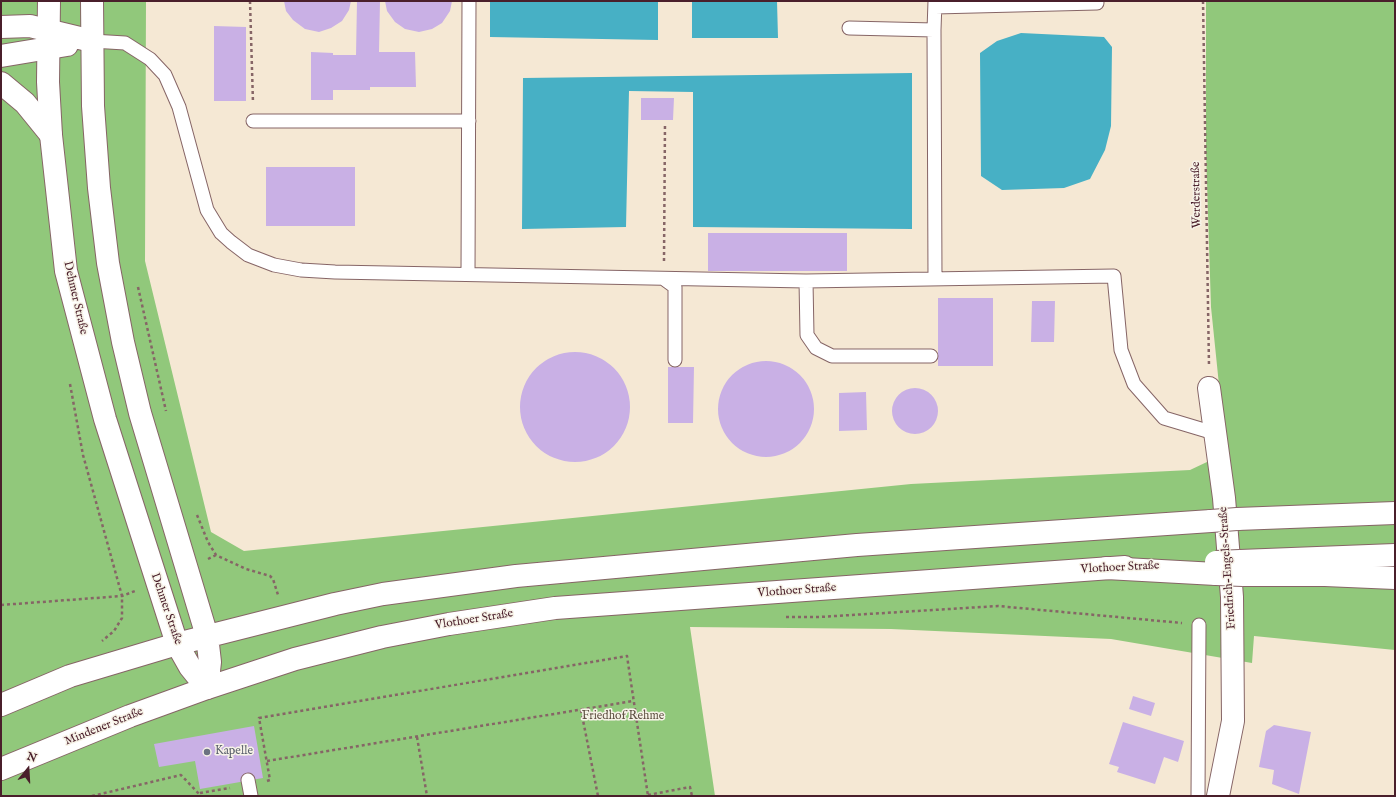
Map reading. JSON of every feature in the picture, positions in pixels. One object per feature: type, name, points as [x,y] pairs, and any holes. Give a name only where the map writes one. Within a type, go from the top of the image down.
[{"type":"main road","name":"Dehmer Straße","points":[[49,1],[48,39],[51,135],[66,271],[105,419],[177,644],[190,667],[207,688]]},
{"type":"main road","points":[[92,1],[93,106],[98,180],[108,263],[122,342],[140,413],[207,636],[210,662],[207,688]]},
{"type":"main road","points":[[1,27],[30,26],[48,39]]},
{"type":"main road","points":[[1,56],[48,39],[92,41]]},
{"type":"main road","points":[[1,83],[25,104],[51,135]]},
{"type":"main road","name":"Friedrich-Engels-Straße","points":[[1209,388],[1224,498],[1232,597],[1233,721],[1218,796]]},
{"type":"main road","points":[[1,705],[70,676],[177,644],[335,604],[383,594],[595,567],[857,545],[1237,519],[1395,513]]},
{"type":"main road","points":[[1242,568],[1395,555]]},
{"type":"main road","name":"Vlothoer Straße","points":[[207,688],[295,659],[382,637],[449,624],[555,608],[1106,568],[1242,568]]},
{"type":"main road","points":[[1242,568],[1325,575],[1395,578]]},
{"type":"main road","name":"Mindener Straße","points":[[1,769],[130,716],[207,688]]},
{"type":"lane","points":[[468,273],[469,1]]},
{"type":"lane","points":[[935,279],[934,30],[936,4],[1097,3]]},
{"type":"lane","points":[[849,28],[934,30]]},
{"type":"lane","points":[[92,41],[125,43],[150,59],[164,75],[179,108],[207,210],[221,233],[248,255],[274,265],[301,270],[335,272],[468,273],[664,279],[806,281],[1114,276],[1121,350],[1134,384],[1164,418],[1214,433]]},
{"type":"lane","points":[[253,121],[469,121]]},
{"type":"lane","points":[[664,279],[675,286],[675,360]]},
{"type":"lane","points":[[806,281],[807,335],[816,348],[832,356],[931,356]]},
{"type":"lane","points":[[1198,796],[1199,625]]},
{"type":"path","points":[[250,1],[253,121]]},
{"type":"path","name":"Werderstraße","points":[[1203,1],[1209,388]]},
{"type":"path","points":[[664,279],[665,123]]},
{"type":"path","points":[[137,280],[167,419]]},
{"type":"path","points":[[69,377],[83,455],[122,596],[122,618],[114,631],[100,643]]},
{"type":"path","points":[[196,514],[208,542],[216,555],[246,569],[270,576],[277,590],[284,617]]},
{"type":"path","points":[[187,569],[216,555]]},
{"type":"path","points":[[1,605],[122,596],[157,582]]},
{"type":"path","points":[[781,616],[819,617],[998,606],[1199,625]]},
{"type":"path","points":[[92,796],[181,775],[200,795],[249,787],[270,780],[258,718],[626,656],[648,795],[690,787],[692,796]]},
{"type":"path","points":[[267,761],[581,710],[633,700]]},
{"type":"path","points":[[581,710],[598,796]]},
{"type":"path","points":[[417,737],[427,796]]},
{"type":"green space","name":"Friedhof Rehme","points":[[1,1],[146,1],[145,261],[211,532],[244,551],[911,484],[1190,470],[1226,453],[1211,307],[1206,152],[1206,1],[1395,1],[1395,650],[1254,636],[1252,663],[1111,639],[891,629],[690,627],[715,796],[1,796]]},
{"type":"water","points":[[490,1],[658,1],[658,40],[490,37]]},
{"type":"water","points":[[692,1],[777,1],[778,38],[692,38]]},
{"type":"water","points":[[1021,33],[1104,37],[1112,47],[1111,126],[1105,150],[1090,179],[1064,188],[1002,190],[981,176],[980,53],[997,41]]},
{"type":"water","points":[[912,73],[912,229],[693,227],[693,92],[629,91],[626,227],[522,229],[523,78]]},
{"type":"building","points":[[284,1],[351,1],[349,10],[342,21],[331,28],[319,32],[305,29],[293,20],[286,11]]},
{"type":"building","points":[[357,1],[380,1],[379,52],[415,52],[416,87],[370,87],[370,90],[333,90],[333,100],[311,100],[311,52],[333,53],[333,55],[356,55]]},
{"type":"building","points":[[385,1],[452,1],[450,11],[442,23],[432,29],[419,32],[405,29],[395,22],[387,11]]},
{"type":"building","points":[[214,26],[246,27],[246,101],[214,101]]},
{"type":"building","points":[[641,98],[674,98],[673,120],[641,120]]},
{"type":"building","points":[[266,167],[355,167],[355,226],[266,226]]},
{"type":"building","points":[[708,233],[847,233],[847,271],[708,271]]},
{"type":"building","points":[[938,298],[993,298],[993,366],[938,366]]},
{"type":"building","points":[[1032,301],[1055,301],[1054,342],[1031,342]]},
{"type":"building","points":[[575,352],[596,356],[606,361],[614,368],[621,376],[626,386],[630,407],[626,428],[621,438],[614,446],[606,453],[596,458],[575,462],[554,458],[544,453],[536,446],[529,438],[524,428],[520,407],[524,386],[529,376],[536,368],[544,361],[554,356]]},
{"type":"building","points":[[766,361],[784,365],[793,369],[800,375],[806,382],[810,391],[814,409],[810,427],[806,436],[800,443],[793,449],[784,453],[766,457],[748,453],[739,449],[732,443],[726,436],[722,427],[718,409],[722,391],[726,382],[732,375],[739,369],[748,365]]},
{"type":"building","points":[[668,367],[694,367],[693,423],[668,423]]},
{"type":"building","points":[[920,388],[932,394],[937,402],[937,420],[932,428],[924,433],[910,434],[898,428],[893,420],[892,406],[898,394],[906,389]]},
{"type":"building","points":[[866,392],[867,430],[839,431],[839,393]]},
{"type":"building","points":[[1133,696],[1155,703],[1151,716],[1129,709]]},
{"type":"building","points":[[1123,722],[1184,741],[1178,762],[1164,757],[1155,784],[1117,772],[1119,767],[1109,764]]},
{"type":"building","points":[[1274,725],[1311,732],[1299,794],[1272,784],[1274,770],[1259,767],[1266,731]]},
{"type":"building","name":"Kapelle","points":[[254,726],[263,778],[200,789],[195,761],[159,767],[154,744]]},
{"type":"place","name":"Kapelle","points":[[207,752]]}]
